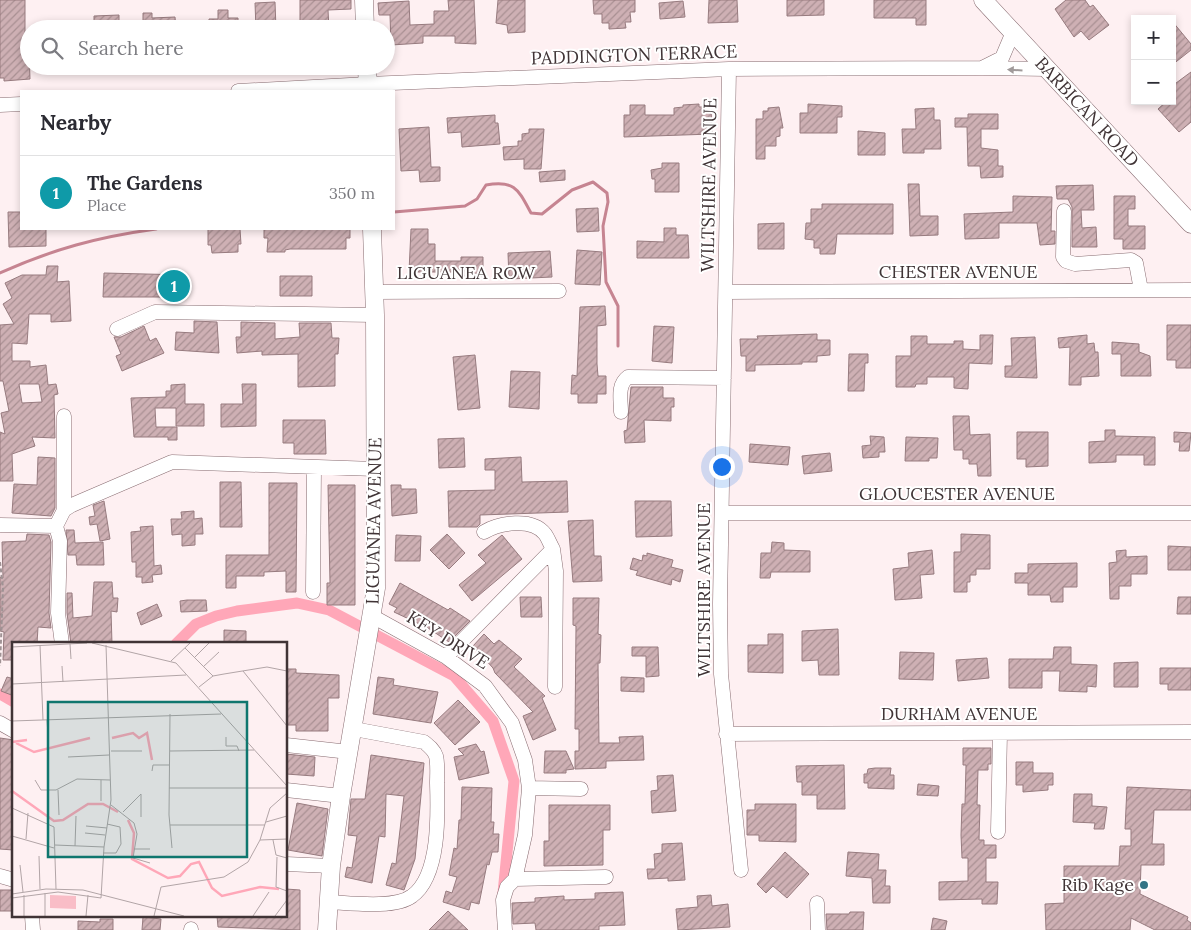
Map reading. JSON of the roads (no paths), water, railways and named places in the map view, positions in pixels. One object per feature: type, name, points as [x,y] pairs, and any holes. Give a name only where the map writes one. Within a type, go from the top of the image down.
[{"type":"main road","points":[[364,0],[365,20]]},
{"type":"main road","name":"BARBICAN ROAD","points":[[983,0],[1191,224]]},
{"type":"main road","name":"LIGUANEA AVENUE","points":[[327,930],[331,866],[341,796],[354,729],[376,588],[375,315],[372,230]]},
{"type":"street","points":[[982,68],[1002,58],[1013,32]]},
{"type":"street","name":"PADDINGTON TERRACE","points":[[250,90],[367,80],[728,70],[1047,69]]},
{"type":"street","name":"WILTSHIRE AVENUE","points":[[728,70],[720,634],[726,734],[741,870]]},
{"type":"street","points":[[0,105],[20,104]]},
{"type":"street","points":[[1064,211],[1063,258],[1075,264],[1131,260],[1136,263],[1141,290]]},
{"type":"street","name":"CHESTER AVENUE","points":[[726,292],[1191,290]]},
{"type":"street","name":"LIGUANEA ROW","points":[[374,292],[560,291]]},
{"type":"street","points":[[117,329],[155,312],[375,315]]},
{"type":"street","points":[[621,412],[620,387],[623,380],[628,377],[724,378]]},
{"type":"street","points":[[64,416],[68,507]]},
{"type":"street","points":[[62,642],[58,613],[60,541],[56,526],[68,507],[172,462],[375,469]]},
{"type":"street","points":[[313,592],[314,468]]},
{"type":"street","name":"GLOUCESTER AVENUE","points":[[723,513],[1191,513]]},
{"type":"street","points":[[484,532],[494,526],[510,523],[529,525],[544,532],[553,548],[556,571],[555,687]]},
{"type":"street","points":[[0,525],[56,526]]},
{"type":"street","points":[[446,657],[553,548]]},
{"type":"street","name":"KEY DRIVE","points":[[372,618],[446,657],[485,686],[512,723],[525,760],[530,788],[525,835],[515,879],[507,887],[503,900],[505,930]]},
{"type":"street","points":[[0,723],[12,730]]},
{"type":"street","points":[[329,902],[393,903],[405,901],[414,896],[425,882],[434,851],[438,812],[436,757],[431,748],[424,742],[354,729]]},
{"type":"street","name":"DURHAM AVENUE","points":[[726,734],[1191,732]]},
{"type":"street","points":[[998,832],[1000,733]]},
{"type":"street","points":[[288,745],[349,752]]},
{"type":"street","points":[[530,788],[581,789]]},
{"type":"street","points":[[288,790],[341,796]]},
{"type":"street","points":[[288,864],[331,866]]},
{"type":"street","points":[[515,879],[606,878]]},
{"type":"street","points":[[817,903],[818,930]]},
{"type":"waterway","points":[[395,212],[465,206],[477,199],[486,185],[503,184],[510,185],[519,192],[531,213],[542,214],[572,190],[593,182],[607,193],[608,202],[603,226],[606,282],[618,306],[618,346]]},
{"type":"waterway","points":[[0,273],[39,257],[76,245],[150,230]]},
{"type":"waterway","points":[[178,642],[196,624],[216,616],[237,611],[297,603],[329,610],[454,676],[493,721],[514,781],[503,893]]},
{"type":"waterway","points":[[0,694],[12,701]]},
{"type":"place","name":"The Gardens","points":[[174,286]]},
{"type":"place","name":"Rib Kage","points":[[1144,885]]}]
